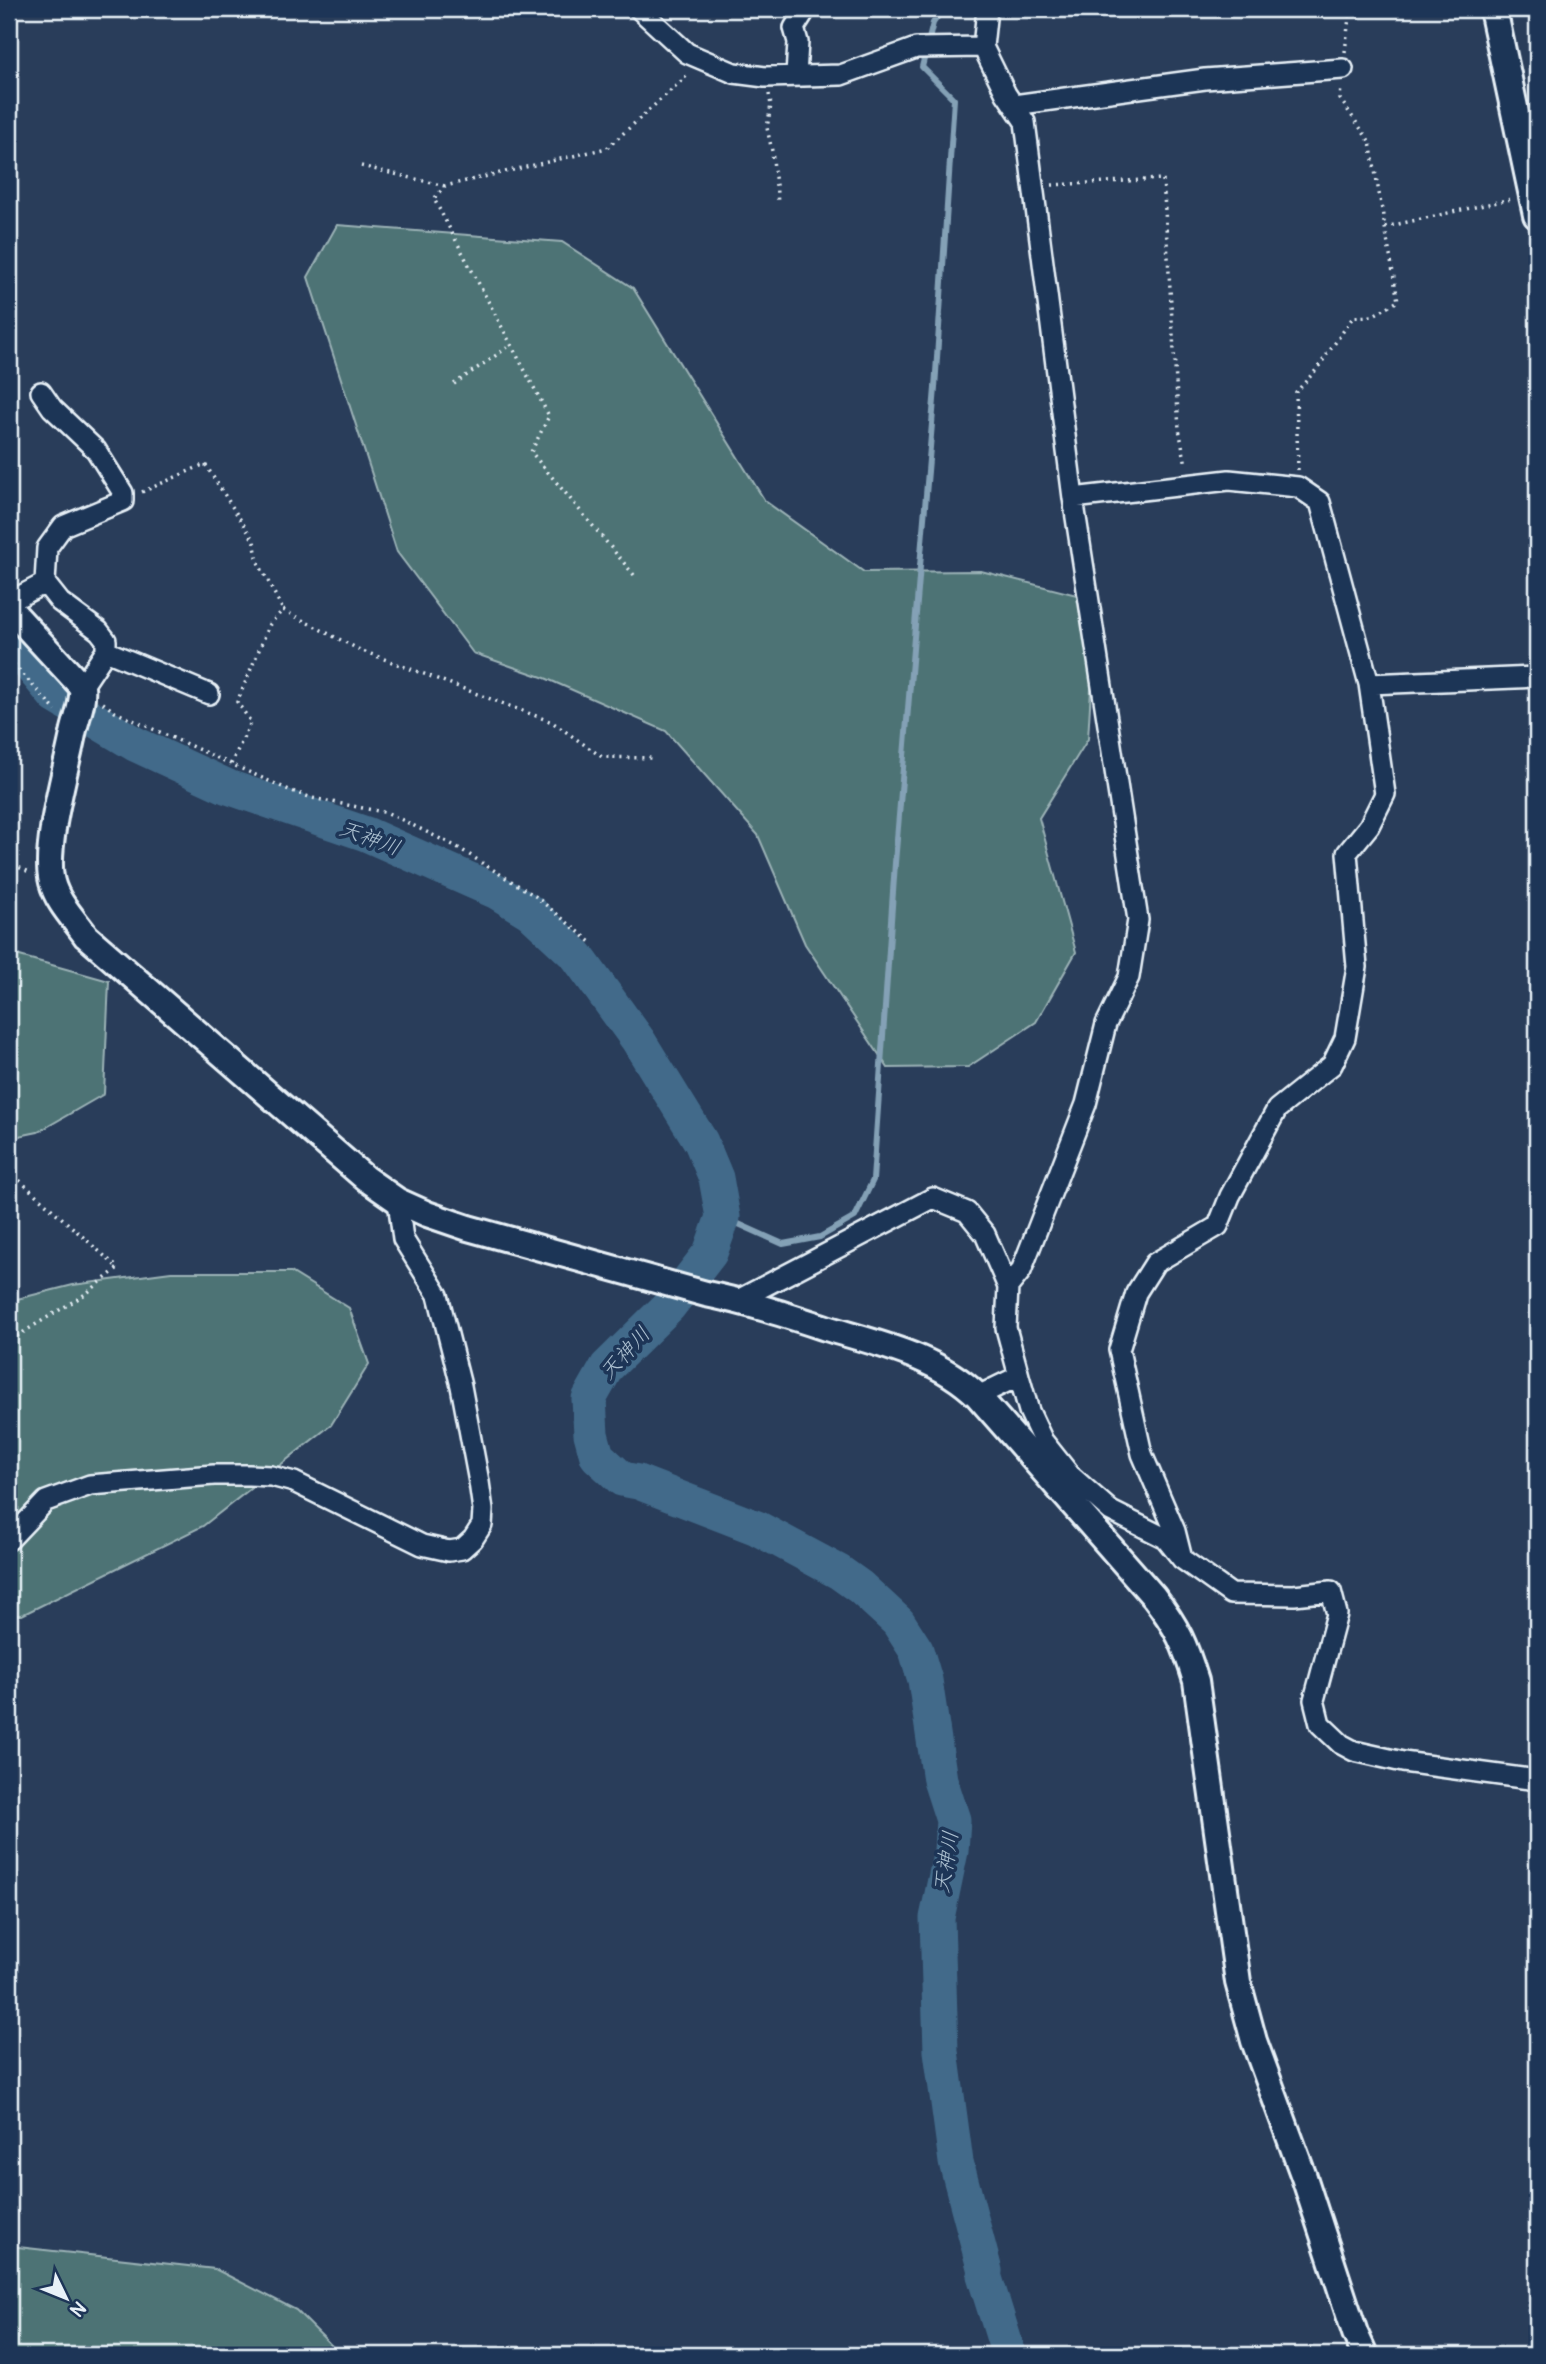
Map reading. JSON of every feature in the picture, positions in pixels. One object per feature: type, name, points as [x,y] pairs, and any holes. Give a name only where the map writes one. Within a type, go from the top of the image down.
[{"type":"main road","points":[[1493,9],[1534,192]]},
{"type":"street","points":[[639,9],[687,53],[734,73],[765,77],[841,75],[916,48],[983,47]]},
{"type":"street","points":[[796,76],[798,42],[794,28],[806,9]]},
{"type":"street","points":[[987,9],[983,47],[1025,122],[1073,498],[1138,920],[1129,977],[1106,1024],[1086,1104],[1021,1271],[1008,1287]]},
{"type":"street","points":[[1014,105],[1205,79],[1343,69]]},
{"type":"street","points":[[41,392],[52,408],[96,450],[123,493],[123,500],[63,526],[47,548],[45,583],[60,602],[99,631],[106,640],[106,651],[82,692],[51,847],[51,881],[58,896],[86,936],[365,1178],[398,1201],[468,1228],[706,1294],[738,1300],[915,1356],[942,1370],[978,1396],[1154,1597],[1171,1619],[1184,1643],[1196,1681],[1238,1982],[1254,2041],[1365,2355]]},
{"type":"street","points":[[1073,498],[1229,480],[1298,487],[1320,502],[1369,684],[1385,794],[1369,826],[1347,853],[1357,967],[1345,1038],[1332,1065],[1277,1109],[1230,1196],[1218,1226],[1156,1263],[1136,1293],[1119,1350],[1142,1454],[1175,1531],[1182,1559]]},
{"type":"street","points":[[9,602],[45,583]]},
{"type":"street","points":[[9,608],[82,692]]},
{"type":"street","points":[[106,651],[209,694]]},
{"type":"street","points":[[1369,684],[1537,677]]},
{"type":"street","points":[[738,1300],[933,1198],[967,1212],[985,1234],[1008,1287],[1006,1328],[1028,1411],[1042,1441],[1070,1475],[1111,1511],[1165,1538],[1182,1559],[1231,1594],[1294,1595],[1331,1591],[1336,1614],[1314,1700],[1320,1724],[1341,1744],[1354,1751],[1403,1762],[1537,1780]]},
{"type":"street","points":[[9,1540],[46,1501],[90,1485],[214,1475],[249,1475],[271,1476],[295,1482],[422,1545],[449,1550],[462,1549],[482,1525],[479,1482],[461,1386],[438,1295],[403,1239],[398,1201]]},
{"type":"street","points":[[978,1396],[1020,1376]]},
{"type":"path","points":[[1298,487],[1296,392],[1317,369],[1353,317],[1372,316],[1398,301],[1370,142],[1340,99],[1350,9]]},
{"type":"path","points":[[361,166],[445,186],[607,148],[704,60]]},
{"type":"path","points":[[765,77],[771,105],[767,128],[778,202]]},
{"type":"path","points":[[1034,186],[1163,179],[1179,429],[1189,484]]},
{"type":"path","points":[[445,186],[434,199],[549,416],[531,452],[634,575]]},
{"type":"path","points":[[1385,227],[1534,192]]},
{"type":"path","points":[[454,384],[511,345]]},
{"type":"path","points":[[123,500],[205,464],[254,541],[258,562],[283,610],[360,650],[552,722],[602,757],[651,758]]},
{"type":"path","points":[[231,764],[251,723],[237,702],[270,624],[283,610]]},
{"type":"path","points":[[9,659],[74,727]]},
{"type":"path","points":[[82,692],[115,712],[312,798],[388,813],[457,847],[535,896],[591,942]]},
{"type":"path","points":[[9,863],[51,881]]},
{"type":"path","points":[[9,903],[15,866]]},
{"type":"path","points":[[9,1004],[12,1073],[9,1090]]},
{"type":"path","points":[[9,1171],[118,1268],[87,1293],[9,1341]]},
{"type":"green space","points":[[337,225],[562,242],[633,288],[765,501],[864,572],[981,571],[1077,595],[1094,639],[1088,739],[1039,818],[1076,952],[1036,1022],[968,1067],[888,1068],[805,944],[758,835],[666,731],[545,678],[473,653],[397,552],[308,277]]},
{"type":"green space","points":[[9,953],[109,981],[104,1094],[38,1132],[9,1138]]},
{"type":"green space","points":[[171,1272],[291,1272],[349,1308],[369,1364],[331,1425],[203,1526],[22,1615],[9,1615],[9,1301],[73,1285]]},
{"type":"green space","points":[[9,2246],[215,2269],[296,2310],[341,2355],[9,2355]]},
{"type":"waterway","points":[[723,1217],[783,1244],[820,1237],[855,1217],[873,1180],[895,863],[935,388],[954,99],[922,67],[933,23],[943,9]]},
{"type":"waterway","name":"天神川","points":[[9,640],[55,696],[135,744],[228,787],[366,834],[497,892],[530,912],[577,956],[638,1040],[701,1142],[716,1178],[723,1217],[710,1253],[669,1306],[607,1367],[589,1399],[591,1434],[597,1456],[622,1479],[638,1482],[757,1528],[839,1572],[860,1587],[898,1622],[916,1650],[925,1680],[940,1780],[953,1820],[951,1851],[937,1918],[941,2051],[956,2162],[984,2275],[1009,2355]]}]
